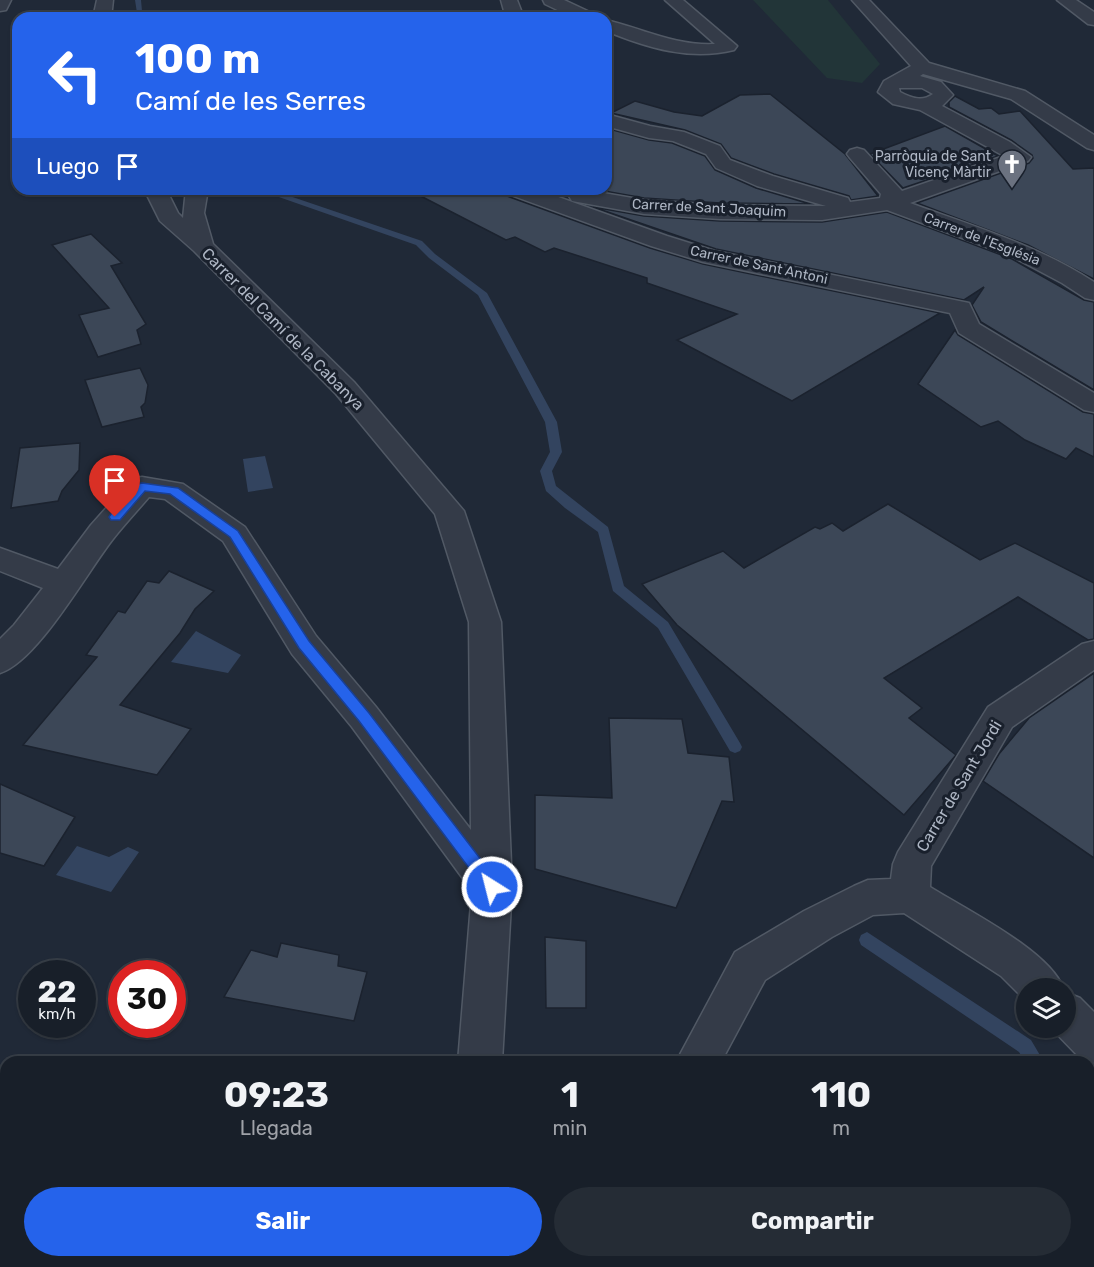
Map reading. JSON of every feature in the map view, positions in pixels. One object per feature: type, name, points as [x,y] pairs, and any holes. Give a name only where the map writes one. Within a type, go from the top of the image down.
[{"type":"street","points":[[0,6],[3,0]]},
{"type":"street","points":[[551,0],[576,12]]},
{"type":"street","points":[[612,28],[646,42],[714,51],[728,46],[673,0]]},
{"type":"street","points":[[860,0],[922,67],[1018,95],[1094,144]]},
{"type":"street","points":[[1065,0],[1094,20]]},
{"type":"street","points":[[922,67],[888,88],[891,96],[904,102],[923,104],[938,101],[944,95],[996,88]]},
{"type":"street","points":[[897,82],[922,82],[937,87],[944,95]]},
{"type":"street","name":"Carrer de Sant Joaquim","points":[[569,195],[644,207],[720,212],[822,213],[889,203],[1021,157],[923,104]]},
{"type":"street","points":[[612,114],[713,150],[723,164],[765,181],[858,209]]},
{"type":"street","points":[[612,121],[666,134]]},
{"type":"street","points":[[857,154],[892,193],[889,203]]},
{"type":"street","name":"Carrer del Camí de la Cabanya","points":[[158,195],[168,216],[202,246],[345,387],[449,511],[485,622],[492,887],[480,1056]]},
{"type":"street","points":[[196,195],[193,213],[202,246]]},
{"type":"street","name":"Carrer de Sant Antoni","points":[[534,195],[658,241],[711,257],[960,308],[968,328],[1094,404]]},
{"type":"street","name":"Carrer de l'Església","points":[[889,203],[1083,275],[1094,293]]},
{"type":"street","points":[[0,660],[26,634],[102,532],[142,486],[174,491],[234,534],[304,645],[364,717],[492,887]]},
{"type":"street","points":[[0,559],[64,584]]},
{"type":"street","name":"Carrer de Sant Jordi","points":[[910,895],[912,864],[1000,717],[1094,653]]},
{"type":"street","points":[[701,1056],[750,966],[818,924],[868,898],[910,895],[1016,963],[1032,978]]},
{"type":"street","points":[[1076,1023],[1094,1042]]},
{"type":"green space","points":[[753,0],[828,0],[880,64],[862,83],[827,78]]},
{"type":"water","points":[[265,456],[273,488],[248,492],[243,459]]},
{"type":"water","points":[[196,631],[241,655],[228,673],[171,662]]},
{"type":"water","points":[[77,846],[109,857],[128,847],[139,852],[111,892],[56,875]]},
{"type":"building","points":[[770,94],[845,154],[878,196],[851,200],[849,196],[774,174],[731,158],[721,144],[685,130],[612,113],[635,101],[674,112],[702,116],[740,95]]},
{"type":"building","points":[[955,96],[979,109],[991,108],[999,114],[1020,111],[1073,169],[1094,168],[1094,279],[1028,245],[917,203],[1029,163],[1033,158],[1011,140],[949,107],[949,102]]},
{"type":"building","points":[[945,126],[998,156],[903,188],[870,154]]},
{"type":"building","points":[[612,130],[649,140],[672,143],[705,156],[715,170],[756,188],[810,204],[720,203],[644,198],[612,192]]},
{"type":"building","points":[[419,195],[506,195],[650,248],[703,264],[940,313],[792,401],[677,340],[737,314],[647,283],[647,278],[554,248],[545,252],[515,237],[506,240]]},
{"type":"building","points":[[593,207],[644,216],[720,221],[822,222],[887,212],[1012,259],[1084,300],[1094,302],[1094,390],[981,322],[972,305],[984,287],[964,300],[716,249]]},
{"type":"building","points":[[91,234],[122,263],[111,266],[146,324],[137,330],[141,344],[98,357],[79,315],[109,308],[52,245]]},
{"type":"building","points":[[955,330],[958,335],[1083,412],[1094,414],[1094,457],[1076,448],[1066,459],[1025,440],[998,421],[981,427],[918,384]]},
{"type":"building","points":[[140,368],[148,385],[145,403],[141,407],[144,417],[102,427],[85,380]]},
{"type":"building","points":[[80,443],[79,470],[62,491],[58,501],[11,508],[20,448]]},
{"type":"building","points":[[888,504],[980,560],[1015,543],[1094,583],[1094,639],[1088,640],[1018,597],[884,678],[922,708],[909,718],[956,755],[904,815],[677,625],[642,584],[723,551],[744,568],[815,527],[820,529],[832,523],[843,531]]},
{"type":"building","points":[[169,571],[214,591],[195,609],[180,633],[120,705],[191,729],[157,775],[23,745],[97,657],[86,655],[118,611],[125,613],[147,581],[159,583]]},
{"type":"building","points":[[1094,673],[1094,858],[983,781],[999,754],[1029,718]]},
{"type":"building","points":[[609,718],[682,719],[688,753],[729,757],[734,802],[722,801],[676,908],[535,869],[535,795],[612,798]]},
{"type":"building","points":[[0,784],[75,817],[44,866],[0,853]]},
{"type":"building","points":[[545,937],[586,941],[586,1008],[546,1008]]},
{"type":"building","points":[[281,943],[339,955],[338,966],[367,972],[354,1021],[224,997],[251,950],[277,957]]},
{"type":"waterway","points":[[138,0],[139,12]]},
{"type":"waterway","points":[[278,195],[419,243],[432,256],[482,293],[551,422],[556,452],[546,471],[550,488],[604,530],[618,588],[663,625],[735,747]]},
{"type":"waterway","points":[[867,940],[1025,1046],[1031,1056]]},
{"type":"place","name":"Parròquia de Sant Vicenç Màrtir","points":[[1012,190]]},
{"type":"route","points":[[115,517],[142,486],[174,491],[234,534],[304,645],[428,799],[492,887]]}]
